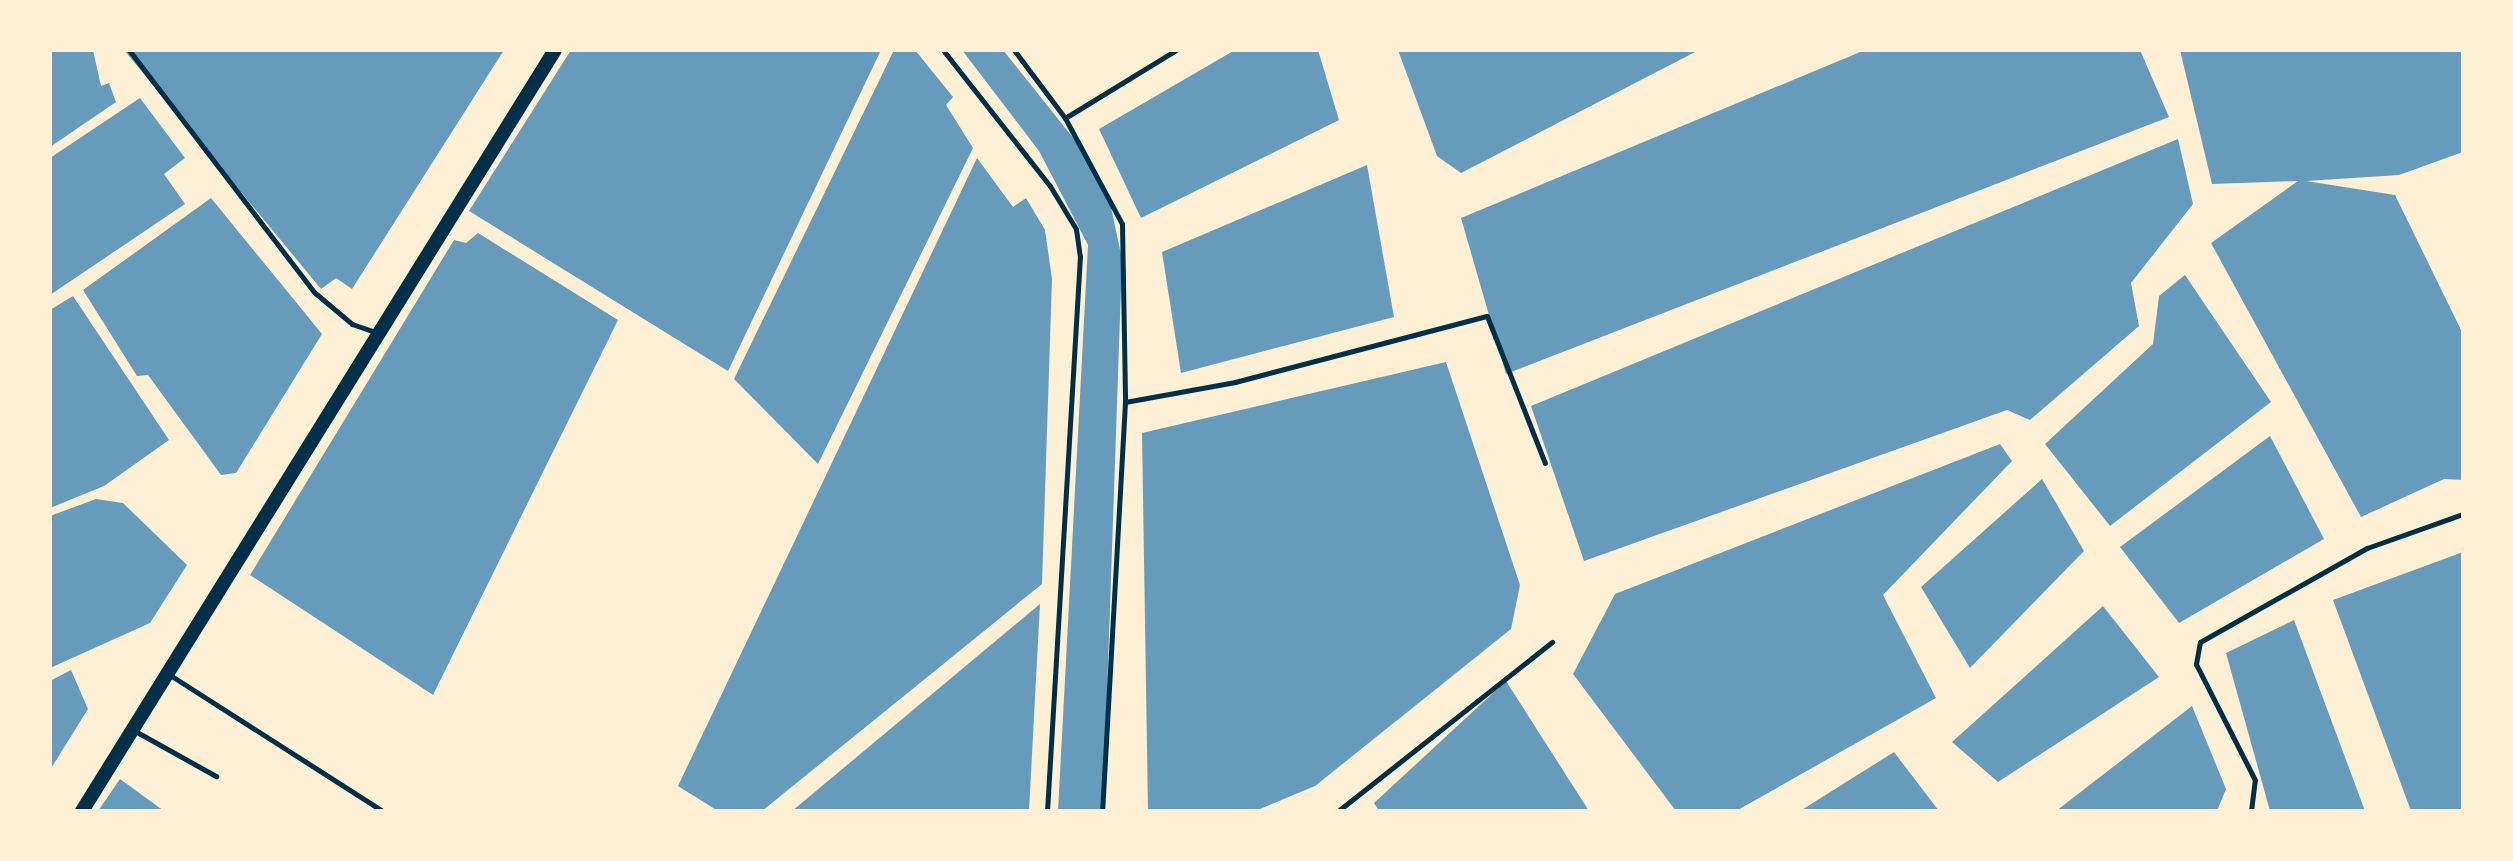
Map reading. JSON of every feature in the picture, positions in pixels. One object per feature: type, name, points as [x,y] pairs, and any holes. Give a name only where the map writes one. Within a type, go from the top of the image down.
[{"type":"street","points":[[82,811],[555,50]]},
{"type":"lane","points":[[129,50],[314,292],[352,324],[379,333]]},
{"type":"lane","points":[[943,50],[1050,186],[1076,230],[1080,256],[1048,811]]},
{"type":"lane","points":[[1014,50],[1065,118],[1122,224],[1126,402],[1102,811]]},
{"type":"lane","points":[[1065,118],[1176,50]]},
{"type":"lane","points":[[1126,402],[1269,374],[1487,316],[1545,462]]},
{"type":"lane","points":[[2252,811],[2255,780],[2196,664],[2200,642],[2366,548],[2463,514]]},
{"type":"lane","points":[[1338,811],[1552,642]]},
{"type":"lane","points":[[168,673],[383,811]]},
{"type":"lane","points":[[132,730],[216,776]]},
{"type":"water","points":[[50,50],[93,50],[101,86],[109,83],[116,102],[50,147]]},
{"type":"water","points":[[124,50],[504,50],[352,289],[336,278],[321,289]]},
{"type":"water","points":[[571,50],[881,50],[728,371],[469,211]]},
{"type":"water","points":[[894,50],[915,50],[953,97],[946,105],[973,148],[818,464],[734,379]]},
{"type":"water","points":[[962,50],[1003,50],[1074,139],[1109,198],[1122,259],[1103,811],[1058,811],[1088,245],[1039,151]]},
{"type":"water","points":[[1235,50],[1318,50],[1339,120],[1141,218],[1099,129]]},
{"type":"water","points":[[1398,50],[1699,50],[1461,173],[1437,156]]},
{"type":"water","points":[[1865,50],[2140,50],[2169,117],[1506,374],[1461,218]]},
{"type":"water","points":[[2180,50],[2463,50],[2463,152],[2399,175],[2306,181],[2395,195],[2463,334],[2463,480],[2444,479],[2361,517],[2211,243],[2298,181],[2212,184]]},
{"type":"water","points":[[140,98],[185,158],[164,174],[185,204],[50,295],[50,158]]},
{"type":"water","points":[[2178,139],[2193,204],[2131,283],[2139,326],[2030,420],[2007,410],[1584,561],[1531,406]]},
{"type":"water","points":[[977,158],[1013,207],[1026,198],[1045,230],[1052,279],[1042,584],[762,811],[718,811],[678,786]]},
{"type":"water","points":[[1367,165],[1394,317],[1181,373],[1162,252]]},
{"type":"water","points":[[211,198],[322,334],[236,473],[221,475],[148,375],[137,376],[83,290]]},
{"type":"water","points":[[478,233],[618,320],[433,695],[250,575],[454,240],[466,243]]},
{"type":"water","points":[[2185,275],[2271,402],[2110,526],[2045,444],[2153,344],[2159,296]]},
{"type":"water","points":[[73,296],[169,440],[104,486],[50,508],[50,310]]},
{"type":"water","points":[[1446,362],[1520,585],[1511,629],[1315,786],[1255,811],[1148,811],[1142,433]]},
{"type":"water","points":[[2270,436],[2324,539],[2179,623],[2120,547]]},
{"type":"water","points":[[2000,444],[2012,461],[1883,595],[1936,698],[1736,811],[1676,811],[1573,674],[1615,594]]},
{"type":"water","points":[[2042,479],[2084,551],[1970,668],[1921,587]]},
{"type":"water","points":[[96,499],[123,503],[187,565],[150,623],[50,668],[50,516]]},
{"type":"water","points":[[2463,552],[2463,811],[2411,811],[2333,600]]},
{"type":"water","points":[[1040,604],[1029,811],[792,811]]},
{"type":"water","points":[[2103,606],[2159,677],[1998,782],[1952,742]]},
{"type":"water","points":[[2294,620],[2365,811],[2270,811],[2226,653]]},
{"type":"water","points":[[71,670],[88,709],[50,770],[50,681]]},
{"type":"water","points":[[1506,681],[1589,811],[1379,811],[1374,803]]},
{"type":"water","points":[[2192,706],[2226,789],[2217,811],[2056,811]]},
{"type":"water","points":[[1894,752],[1939,811],[1800,811]]},
{"type":"water","points":[[120,779],[164,811],[98,811]]}]
